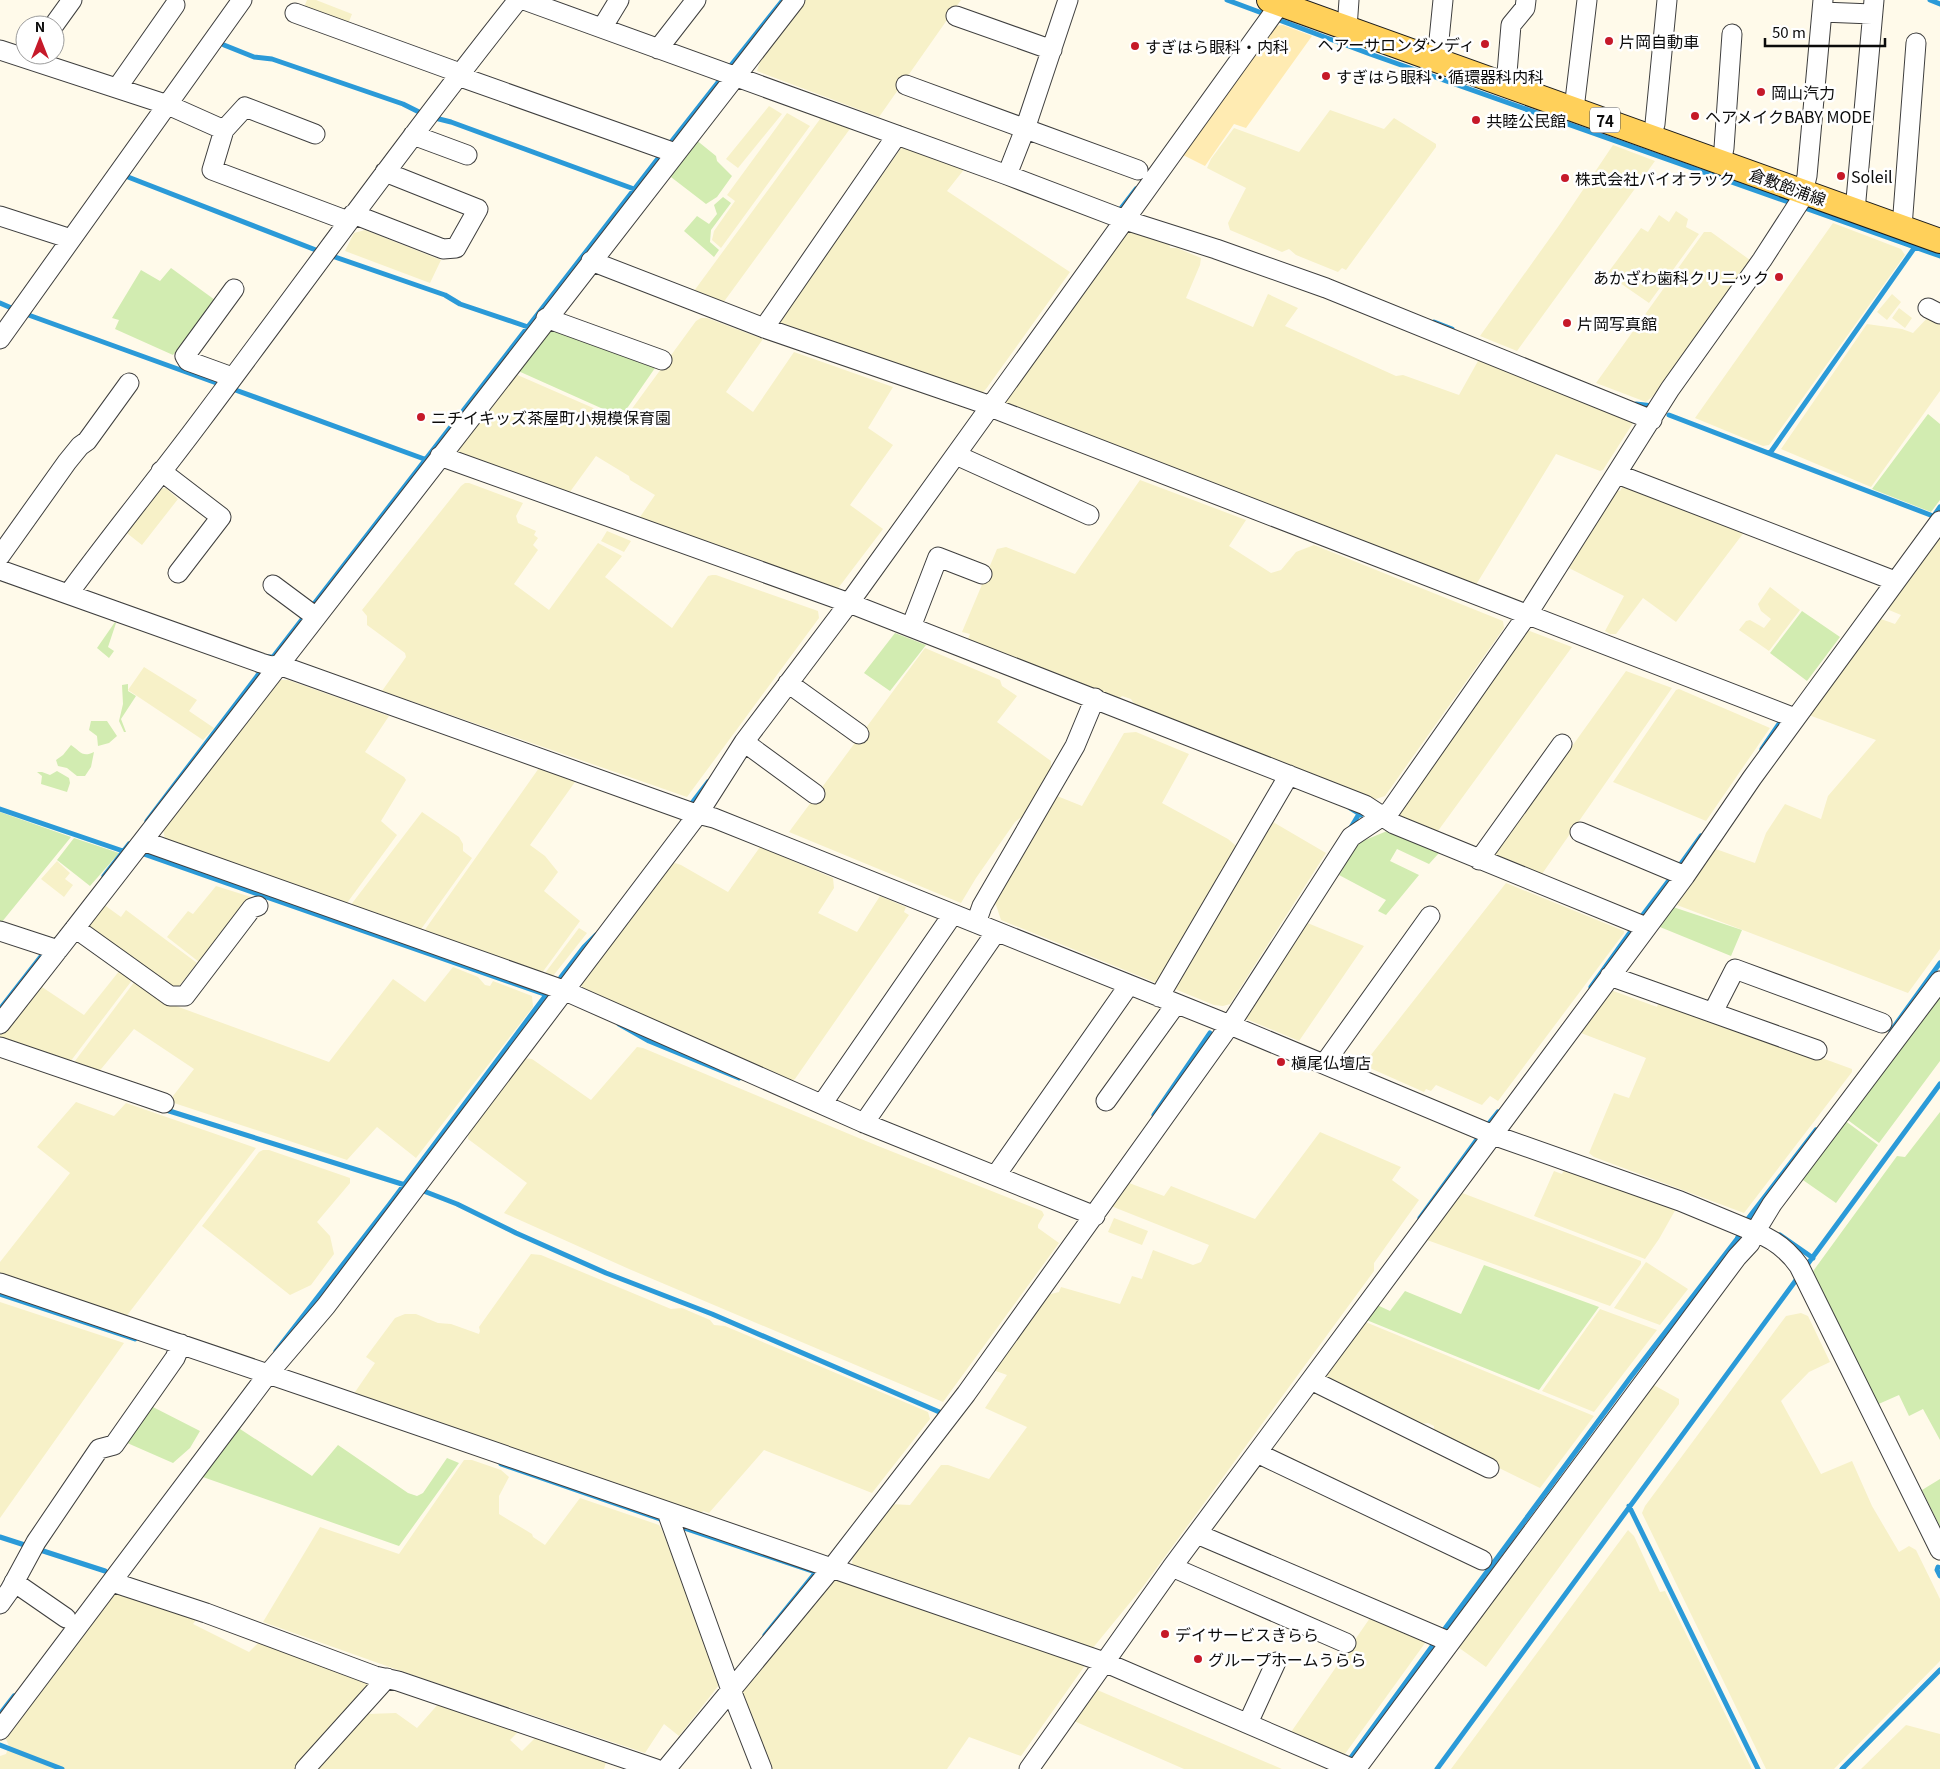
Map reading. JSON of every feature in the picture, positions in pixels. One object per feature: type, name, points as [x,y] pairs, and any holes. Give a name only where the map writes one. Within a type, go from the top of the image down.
[{"type":"main road","name":"倉敷飽浦線","points":[[1275,2],[1721,162],[1801,199],[1855,210],[1940,241]]},
{"type":"street","points":[[61,15],[72,0]]},
{"type":"street","points":[[0,339],[242,0]]},
{"type":"street","points":[[72,589],[427,115],[518,0]]},
{"type":"street","points":[[524,0],[605,23],[662,44],[729,75],[897,135],[1008,170],[1125,220],[1216,249],[1326,288],[1652,420]]},
{"type":"street","points":[[605,23],[619,0]]},
{"type":"street","points":[[662,44],[696,0]]},
{"type":"street","points":[[0,1024],[52,948],[75,928],[138,848],[270,665],[310,613],[437,461],[587,266],[668,151],[729,75],[795,0]]},
{"type":"street","points":[[1008,170],[1025,129],[1068,0]]},
{"type":"street","points":[[1347,28],[1349,0]]},
{"type":"street","points":[[1437,60],[1443,0]]},
{"type":"street","points":[[1506,84],[1511,25],[1525,8],[1526,0]]},
{"type":"street","points":[[1574,108],[1587,0]]},
{"type":"street","points":[[1651,136],[1655,124],[1667,0]]},
{"type":"street","points":[[0,1730],[268,1374],[326,1306],[563,990],[698,814],[744,742],[788,683],[842,601],[956,455],[987,407],[1125,220],[1275,2]]},
{"type":"street","points":[[118,88],[175,5]]},
{"type":"street","points":[[112,1582],[206,1613],[387,1678],[658,1768],[731,1690],[831,1569],[966,1394],[1091,1214],[1230,1025],[1351,838],[1390,811],[1617,474],[1670,389],[1801,199],[1807,176],[1822,6],[1873,7],[1855,210]]},
{"type":"street","points":[[294,13],[668,151]]},
{"type":"street","points":[[956,16],[1052,50]]},
{"type":"street","points":[[1721,162],[1724,148],[1732,34]]},
{"type":"street","points":[[1902,227],[1916,43]]},
{"type":"street","points":[[0,50],[15,53]]},
{"type":"street","points":[[53,65],[168,104],[224,130]]},
{"type":"street","points":[[906,85],[1138,170]]},
{"type":"street","points":[[315,134],[244,107],[224,130],[212,170],[443,249],[456,248],[478,209],[385,172]]},
{"type":"street","points":[[413,135],[467,155]]},
{"type":"street","points":[[764,328],[897,135]]},
{"type":"street","points":[[0,216],[71,239]]},
{"type":"street","points":[[587,266],[987,407],[1795,718]]},
{"type":"street","points":[[228,383],[188,361],[185,356],[234,289]]},
{"type":"street","points":[[546,318],[662,360]]},
{"type":"street","points":[[0,556],[67,462],[80,446],[87,441],[129,383]]},
{"type":"street","points":[[956,455],[1089,516]]},
{"type":"street","points":[[437,461],[842,601],[911,627],[1092,704],[1287,780],[1365,806],[1394,824],[1640,924]]},
{"type":"street","points":[[161,471],[221,517],[178,573]]},
{"type":"street","points":[[1617,474],[1891,579]]},
{"type":"street","points":[[1029,1769],[1098,1660],[1197,1534],[1311,1380],[1491,1130],[1610,976],[1640,924],[1795,718],[1891,579],[1940,521]]},
{"type":"street","points":[[911,627],[938,557],[982,574]]},
{"type":"street","points":[[0,570],[72,589],[270,665],[714,818],[953,914],[977,919],[996,932],[1129,985],[1165,995],[1230,1025],[1327,1060],[1491,1130],[1751,1227],[1778,1244],[1791,1255],[1803,1274],[1940,1550]]},
{"type":"street","points":[[272,586],[310,613]]},
{"type":"street","points":[[788,683],[859,734]]},
{"type":"street","points":[[977,919],[1075,746],[1092,704]]},
{"type":"street","points":[[744,742],[815,794]]},
{"type":"street","points":[[1479,860],[1562,744]]},
{"type":"street","points":[[1106,1101],[1287,780]]},
{"type":"street","points":[[1580,832],[1679,873]]},
{"type":"street","points":[[138,848],[563,990],[864,1123],[1091,1214]]},
{"type":"street","points":[[75,928],[170,996],[185,996],[252,908],[258,906]]},
{"type":"street","points":[[822,1104],[953,914]]},
{"type":"street","points":[[1327,1060],[1430,916]]},
{"type":"street","points":[[0,931],[52,948]]},
{"type":"street","points":[[864,1123],[996,932]]},
{"type":"street","points":[[1713,1012],[1736,969],[1882,1023]]},
{"type":"street","points":[[1610,976],[1816,1050]]},
{"type":"street","points":[[0,1283],[178,1351],[268,1374],[1098,1660],[1350,1767],[1442,1639],[1750,1242],[1751,1227],[1772,1204],[1940,981]]},
{"type":"street","points":[[996,1175],[1129,985]]},
{"type":"street","points":[[0,1047],[164,1103]]},
{"type":"street","points":[[0,1604],[33,1547],[99,1450],[114,1445],[178,1351]]},
{"type":"street","points":[[1311,1380],[1488,1468]]},
{"type":"street","points":[[1257,1453],[1482,1560]]},
{"type":"street","points":[[667,1512],[731,1690],[762,1769]]},
{"type":"street","points":[[1197,1534],[1442,1639]]},
{"type":"street","points":[[1172,1567],[1346,1642]]},
{"type":"street","points":[[14,1582],[66,1618]]},
{"type":"street","points":[[1248,1723],[1276,1662]]},
{"type":"street","points":[[305,1769],[387,1678]]},
{"type":"shaded area","points":[[307,0],[316,0],[352,14],[348,24],[304,7]]},
{"type":"shaded area","points":[[804,0],[961,0],[879,117],[757,71],[761,58]]},
{"type":"shaded area","points":[[769,106],[782,114],[738,168],[726,159]]},
{"type":"shaded area","points":[[1330,110],[1384,129],[1394,118],[1436,144],[1436,147],[1346,270],[1342,268],[1338,272],[1296,255],[1289,249],[1282,252],[1230,230],[1228,223],[1246,188],[1207,168],[1211,159],[1234,128],[1299,152]]},
{"type":"shaded area","points":[[787,113],[810,126],[721,248],[712,240],[714,231],[735,201],[727,195]]},
{"type":"shaded area","points":[[823,115],[852,126],[723,303],[694,291]]},
{"type":"shaded area","points":[[904,144],[966,167],[947,191],[1070,272],[980,395],[781,326],[780,319]]},
{"type":"shaded area","points":[[1613,145],[1655,161],[1517,351],[1480,336],[1560,224]]},
{"type":"shaded area","points":[[1676,211],[1688,219],[1686,227],[1699,234],[1649,303],[1607,274],[1641,228],[1648,232],[1659,215],[1669,222]]},
{"type":"shaded area","points":[[1833,223],[1901,249],[1905,255],[1769,445],[1763,446],[1695,418]]},
{"type":"shaded area","points":[[1129,229],[1169,241],[1170,248],[1177,248],[1201,258],[1200,265],[1186,298],[1253,327],[1268,294],[1298,308],[1285,326],[1396,376],[1403,375],[1459,395],[1478,361],[1483,360],[1633,420],[1633,423],[1603,470],[1600,471],[1556,454],[1474,588],[1001,406]]},
{"type":"shaded area","points":[[365,230],[441,260],[430,283],[345,251],[354,233]]},
{"type":"shaded area","points":[[1704,232],[1711,232],[1750,260],[1654,395],[1646,402],[1596,383]]},
{"type":"shaded area","points":[[1892,294],[1901,302],[1887,320],[1877,312]]},
{"type":"shaded area","points":[[1899,308],[1912,318],[1905,328],[1892,318]]},
{"type":"shaded area","points":[[1931,314],[1940,318],[1940,391],[1871,487],[1781,449],[1867,324],[1902,329],[1913,333]]},
{"type":"shaded area","points":[[701,318],[707,318],[763,339],[726,392],[753,412],[794,352],[893,387],[868,428],[893,445],[850,505],[883,529],[836,591],[638,520],[655,495],[630,480],[629,476],[596,456],[567,496],[457,454],[456,447],[513,373],[623,421],[696,321]]},
{"type":"shaded area","points":[[1140,480],[1246,520],[1229,546],[1271,573],[1281,570],[1296,552],[1314,545],[1503,621],[1504,628],[1385,796],[1373,800],[1135,705],[1131,699],[1122,696],[1118,700],[968,639],[970,634],[962,632],[997,549],[1006,547],[1075,574]]},
{"type":"shaded area","points":[[465,483],[523,503],[516,516],[518,523],[536,531],[534,535],[538,538],[533,545],[538,550],[514,584],[549,610],[598,543],[622,556],[605,577],[672,628],[708,576],[712,575],[818,611],[819,618],[687,797],[382,691],[406,657],[405,653],[367,625],[367,616],[362,610]]},
{"type":"shaded area","points":[[1623,485],[1745,531],[1676,622],[1643,598],[1616,634],[1610,634],[1605,631],[1624,596],[1569,568],[1617,490],[1620,491]]},
{"type":"shaded area","points":[[166,488],[178,499],[142,545],[123,530],[154,489]]},
{"type":"shaded area","points":[[607,531],[631,541],[624,552],[601,541]]},
{"type":"shaded area","points":[[1940,531],[1940,949],[1908,993],[1677,905],[1678,902],[1674,900],[1713,848],[1755,863],[1766,833],[1785,804],[1821,819],[1828,796],[1876,740],[1806,714],[1874,619],[1879,622],[1881,619],[1895,624],[1901,615],[1889,610],[1885,605]]},
{"type":"shaded area","points":[[1770,587],[1800,610],[1769,651],[1739,630],[1746,621],[1750,620],[1764,628],[1771,619],[1761,611],[1758,604]]},
{"type":"shaded area","points":[[1527,630],[1572,647],[1435,835],[1399,819],[1400,816],[1396,815]]},
{"type":"shaded area","points":[[925,648],[1000,680],[1002,686],[1017,696],[997,722],[1051,761],[1051,768],[1027,819],[1020,818],[1015,822],[961,903],[789,832]]},
{"type":"shaded area","points":[[144,667],[197,700],[189,711],[214,728],[203,740],[128,690]]},
{"type":"shaded area","points":[[1626,671],[1672,688],[1542,874],[1494,855]]},
{"type":"shaded area","points":[[288,680],[389,716],[365,752],[406,780],[381,821],[397,835],[347,903],[165,839],[163,829],[277,681]]},
{"type":"shaded area","points":[[1679,689],[1770,728],[1706,821],[1613,782],[1676,690]]},
{"type":"shaded area","points":[[1136,732],[1189,754],[1162,803],[1228,839],[1235,845],[1237,850],[1159,984],[1001,920],[996,905],[990,899],[1052,794],[1082,806],[1124,733]]},
{"type":"shaded area","points":[[539,768],[575,782],[530,845],[545,856],[558,872],[544,891],[580,921],[542,973],[424,931]]},
{"type":"shaded area","points":[[422,812],[459,837],[463,844],[463,851],[472,858],[419,932],[350,906]]},
{"type":"shaded area","points":[[1266,822],[1273,822],[1326,853],[1230,1004],[1223,1006],[1214,1005],[1170,987]]},
{"type":"shaded area","points":[[760,847],[833,878],[834,888],[818,913],[857,932],[880,896],[906,907],[904,912],[909,915],[795,1079],[790,1082],[584,990],[580,983],[664,867],[675,863],[681,865],[728,892]]},
{"type":"shaded area","points":[[57,861],[70,873],[65,879],[73,885],[64,897],[41,879]]},
{"type":"shaded area","points":[[1506,883],[1624,931],[1624,933],[1498,1101],[1490,1096],[1482,1105],[1436,1085],[1431,1091],[1426,1089],[1424,1092],[1363,1065]]},
{"type":"shaded area","points":[[216,886],[251,897],[199,962],[167,937],[188,911],[193,914]]},
{"type":"shaded area","points":[[103,904],[121,917],[126,910],[197,963],[176,990],[85,927]]},
{"type":"shaded area","points":[[1305,922],[1364,946],[1299,1041],[1244,1018]]},
{"type":"shaded area","points":[[579,928],[587,933],[553,976],[545,973]]},
{"type":"shaded area","points":[[453,967],[478,977],[485,985],[490,986],[493,981],[532,996],[533,1007],[416,1158],[377,1127],[347,1160],[174,1103],[172,1100],[173,1096],[194,1069],[134,1029],[97,1074],[72,1065],[135,981],[165,1002],[329,1062],[393,979],[425,1002]]},
{"type":"shaded area","points":[[120,970],[133,979],[67,1066],[0,1044],[0,1034],[39,985],[84,1015]]},
{"type":"shaded area","points":[[1608,989],[1657,1007],[1660,999],[1852,1069],[1852,1072],[1744,1213],[1594,1157],[1589,1153],[1614,1093],[1629,1098],[1646,1058],[1581,1033],[1584,1027],[1582,1025]]},
{"type":"shaded area","points":[[637,1047],[1042,1211],[1044,1215],[1038,1228],[1059,1243],[943,1402],[629,1269],[504,1213],[527,1183],[468,1139],[469,1128],[523,1058],[532,1059],[591,1100]]},
{"type":"shaded area","points":[[76,1102],[114,1116],[126,1103],[256,1148],[125,1318],[0,1273],[0,1262],[70,1173],[37,1147]]},
{"type":"shaded area","points":[[1320,1132],[1401,1167],[1392,1180],[1419,1200],[1374,1263],[1374,1271],[1142,1588],[1092,1649],[852,1567],[853,1550],[890,1504],[910,1505],[941,1465],[948,1465],[989,1479],[1027,1427],[985,1408],[1007,1375],[993,1370],[1047,1295],[1059,1292],[1061,1287],[1120,1304],[1132,1276],[1142,1279],[1153,1250],[1193,1265],[1201,1262],[1209,1245],[1111,1206],[1129,1183],[1164,1196],[1171,1186],[1255,1219]]},
{"type":"shaded area","points":[[269,1150],[350,1178],[350,1183],[317,1222],[330,1236],[334,1254],[311,1285],[290,1295],[202,1226],[259,1152]]},
{"type":"shaded area","points":[[1565,1168],[1677,1207],[1645,1259],[1534,1216],[1554,1171],[1562,1174]]},
{"type":"shaded area","points":[[1457,1191],[1641,1261],[1641,1264],[1610,1306],[1427,1240]]},
{"type":"shaded area","points":[[1114,1218],[1148,1231],[1142,1245],[1108,1232]]},
{"type":"shaded area","points":[[531,1254],[541,1255],[671,1309],[682,1308],[710,1320],[714,1325],[725,1326],[928,1412],[930,1419],[872,1493],[764,1450],[709,1513],[703,1511],[699,1516],[353,1395],[375,1363],[366,1357],[395,1318],[405,1314],[416,1314],[438,1323],[451,1324],[479,1334],[479,1327]]},
{"type":"shaded area","points":[[1646,1262],[1688,1289],[1660,1325],[1614,1308]]},
{"type":"shaded area","points":[[0,1302],[124,1343],[0,1518]]},
{"type":"shaded area","points":[[1600,1309],[1657,1330],[1594,1412],[1542,1391]]},
{"type":"shaded area","points":[[1801,1313],[1808,1316],[1830,1362],[1809,1372],[1781,1401],[1821,1474],[1852,1461],[1872,1506],[1899,1552],[1909,1546],[1916,1550],[1940,1599],[1940,1661],[1834,1769],[1766,1769],[1642,1513],[1645,1506],[1786,1316]]},
{"type":"shaded area","points":[[1363,1321],[1594,1416],[1540,1488],[1434,1436],[1434,1426],[1428,1423],[1420,1424],[1327,1383],[1325,1372]]},
{"type":"shaded area","points":[[1650,1383],[1679,1399],[1679,1404],[1486,1667],[1455,1645]]},
{"type":"shaded area","points":[[464,1460],[472,1460],[501,1470],[509,1477],[499,1496],[499,1514],[532,1534],[533,1537],[545,1545],[580,1498],[659,1525],[720,1679],[719,1685],[679,1736],[664,1724],[645,1753],[395,1669],[263,1622],[320,1527],[399,1554]]},
{"type":"shaded area","points":[[1628,1530],[1634,1536],[1660,1592],[1665,1591],[1752,1769],[1451,1769]]},
{"type":"shaded area","points":[[834,1575],[1086,1664],[1021,1756],[969,1737],[947,1769],[768,1769],[741,1690]]},
{"type":"shaded area","points":[[114,1589],[198,1617],[193,1624],[249,1652],[261,1640],[369,1680],[370,1685],[295,1769],[0,1769],[0,1756],[6,1754],[9,1746],[4,1735]]},
{"type":"shaded area","points":[[1370,1618],[1428,1639],[1342,1758],[1289,1735]]},
{"type":"shaded area","points":[[1095,1689],[1282,1769],[1184,1769],[1074,1721]]},
{"type":"shaded area","points":[[440,1702],[518,1728],[518,1732],[510,1740],[522,1751],[535,1738],[551,1739],[607,1759],[604,1769],[311,1769],[358,1718],[367,1714],[396,1713],[417,1728]]},
{"type":"shaded area","points":[[1906,1725],[1940,1734],[1940,1769],[1861,1769]]},
{"type":"green space","points":[[695,139],[716,156],[717,161],[732,176],[717,197],[706,204],[667,174]]},
{"type":"green space","points":[[723,197],[731,203],[711,230],[710,242],[719,250],[714,257],[684,231],[697,216],[709,224],[717,214],[714,205]]},
{"type":"green space","points":[[171,268],[215,300],[173,355],[115,329],[119,320],[112,318],[141,270],[160,281]]},
{"type":"green space","points":[[549,328],[655,368],[621,417],[516,370]]},
{"type":"green space","points":[[1928,414],[1940,424],[1940,500],[1931,512],[1872,489]]},
{"type":"green space","points":[[1802,611],[1840,637],[1807,681],[1770,653]]},
{"type":"green space","points":[[115,622],[108,647],[114,651],[109,658],[97,648]]},
{"type":"green space","points":[[895,633],[926,645],[890,691],[864,673]]},
{"type":"green space","points":[[128,684],[128,691],[136,696],[121,719],[126,732],[124,732],[119,721],[123,704],[122,685]]},
{"type":"green space","points":[[91,721],[107,721],[117,736],[109,743],[98,746],[97,736],[89,730]]},
{"type":"green space","points":[[71,745],[84,754],[94,752],[91,767],[85,776],[77,776],[67,768],[58,766],[56,760]]},
{"type":"green space","points":[[57,771],[69,778],[70,783],[67,792],[41,784],[42,776],[37,772],[50,775]]},
{"type":"green space","points":[[0,812],[71,837],[1,923],[0,923]]},
{"type":"green space","points":[[1387,831],[1439,853],[1429,864],[1397,849],[1390,861],[1419,875],[1386,915],[1378,911],[1386,900],[1339,875],[1358,843]]},
{"type":"green space","points":[[74,838],[119,853],[90,886],[57,860]]},
{"type":"green space","points":[[1670,906],[1742,930],[1731,956],[1655,925]]},
{"type":"green space","points":[[1940,994],[1940,1061],[1879,1143],[1845,1118]]},
{"type":"green space","points":[[1940,1112],[1940,1440],[1923,1409],[1909,1416],[1899,1395],[1874,1406],[1811,1274],[1897,1156],[1905,1157]]},
{"type":"green space","points":[[1844,1120],[1878,1145],[1836,1203],[1800,1178]]},
{"type":"green space","points":[[1484,1265],[1599,1307],[1539,1390],[1364,1319],[1375,1304],[1390,1311],[1405,1291],[1461,1314]]},
{"type":"green space","points":[[151,1406],[200,1431],[190,1448],[173,1463],[125,1442]]},
{"type":"green space","points":[[237,1427],[312,1476],[338,1445],[408,1493],[417,1496],[423,1493],[447,1458],[459,1463],[399,1546],[200,1476]]},
{"type":"green space","points":[[1940,1479],[1940,1527],[1922,1490]]},
{"type":"sand","points":[[1283,25],[1312,36],[1246,128],[1234,124],[1205,166],[1181,154],[1274,26]]},
{"type":"waterway","points":[[728,69],[783,0]]},
{"type":"waterway","points":[[1227,0],[1262,13]]},
{"type":"waterway","points":[[1930,0],[1940,4]]},
{"type":"waterway","points":[[1279,20],[1794,204]]},
{"type":"waterway","points":[[224,45],[254,57],[272,59],[403,104],[423,114]]},
{"type":"waterway","points":[[668,146],[723,76]]},
{"type":"waterway","points":[[431,117],[451,122],[634,189]]},
{"type":"waterway","points":[[267,657],[273,657],[663,152]]},
{"type":"waterway","points":[[128,177],[321,252]]},
{"type":"waterway","points":[[1119,211],[1136,189]]},
{"type":"waterway","points":[[1802,207],[1940,256]]},
{"type":"waterway","points":[[1770,453],[1915,247]]},
{"type":"waterway","points":[[329,255],[445,295],[460,304],[528,327]]},
{"type":"waterway","points":[[0,303],[16,310]]},
{"type":"waterway","points":[[23,313],[222,385]]},
{"type":"waterway","points":[[1434,322],[1452,329]]},
{"type":"waterway","points":[[230,388],[427,460]]},
{"type":"waterway","points":[[1636,404],[1653,406]]},
{"type":"waterway","points":[[1669,415],[1933,516]]},
{"type":"waterway","points":[[1933,517],[1940,507]]},
{"type":"waterway","points":[[147,821],[264,667]]},
{"type":"waterway","points":[[1762,749],[1781,721]]},
{"type":"waterway","points":[[692,803],[708,782]]},
{"type":"waterway","points":[[1350,808],[1361,815]]},
{"type":"waterway","points":[[0,809],[123,851]]},
{"type":"waterway","points":[[1350,829],[1359,814]]},
{"type":"waterway","points":[[1678,868],[1701,836]]},
{"type":"waterway","points":[[104,876],[129,844]]},
{"type":"waterway","points":[[138,852],[547,995]]},
{"type":"waterway","points":[[1639,920],[1673,875]]},
{"type":"waterway","points":[[1591,987],[1634,927]]},
{"type":"waterway","points":[[561,977],[584,947],[596,935]]},
{"type":"waterway","points":[[0,1009],[46,950]]},
{"type":"waterway","points":[[1891,1031],[1940,963]]},
{"type":"waterway","points":[[276,1351],[389,1205],[546,995]]},
{"type":"waterway","points":[[619,1024],[649,1041],[739,1078]]},
{"type":"waterway","points":[[1154,1115],[1210,1033]]},
{"type":"waterway","points":[[1804,1269],[1940,1084]]},
{"type":"waterway","points":[[163,1109],[405,1185]]},
{"type":"waterway","points":[[1486,1127],[1498,1112]]},
{"type":"waterway","points":[[1441,1634],[1630,1378],[1737,1239],[1747,1220],[1816,1130]]},
{"type":"waterway","points":[[1420,1218],[1481,1134]]},
{"type":"waterway","points":[[421,1190],[457,1204],[516,1233],[606,1273],[712,1314],[944,1414]]},
{"type":"waterway","points":[[1780,1235],[1813,1258]]},
{"type":"waterway","points":[[1437,1769],[1799,1276]]},
{"type":"waterway","points":[[0,1294],[135,1339]]},
{"type":"waterway","points":[[501,1464],[660,1519]]},
{"type":"waterway","points":[[1629,1506],[1758,1769]]},
{"type":"waterway","points":[[678,1526],[815,1572]]},
{"type":"waterway","points":[[0,1537],[105,1571]]},
{"type":"waterway","points":[[1938,1567],[1937,1570],[1940,1576]]},
{"type":"waterway","points":[[765,1635],[816,1572]]},
{"type":"waterway","points":[[1347,1763],[1436,1641]]},
{"type":"waterway","points":[[1842,1769],[1940,1670]]},
{"type":"waterway","points":[[0,1714],[14,1696]]},
{"type":"waterway","points":[[0,1745],[62,1769]]},
{"type":"place","name":"片岡自動車","points":[[1609,41]]},
{"type":"place","name":"ヘアーサロンダンディ","points":[[1485,44]]},
{"type":"place","name":"すぎはら眼科・内科","points":[[1135,46]]},
{"type":"place","name":"すぎはら眼科・循環器科内科","points":[[1326,76]]},
{"type":"place","name":"岡山汽力","points":[[1761,92]]},
{"type":"place","name":"ヘアメイクBABY MODE","points":[[1695,116]]},
{"type":"place","name":"共睦公民館","points":[[1476,120]]},
{"type":"place","name":"Soleil","points":[[1841,176]]},
{"type":"place","name":"株式会社バイオラック","points":[[1565,178]]},
{"type":"place","name":"あかざわ歯科クリニック","points":[[1779,277]]},
{"type":"place","name":"片岡写真館","points":[[1567,323]]},
{"type":"place","name":"ニチイキッズ茶屋町小規模保育園","points":[[421,417]]},
{"type":"place","name":"槇尾仏壇店","points":[[1281,1062]]},
{"type":"place","name":"デイサービスきらら","points":[[1165,1634]]},
{"type":"place","name":"グループホームうらら","points":[[1198,1659]]}]
